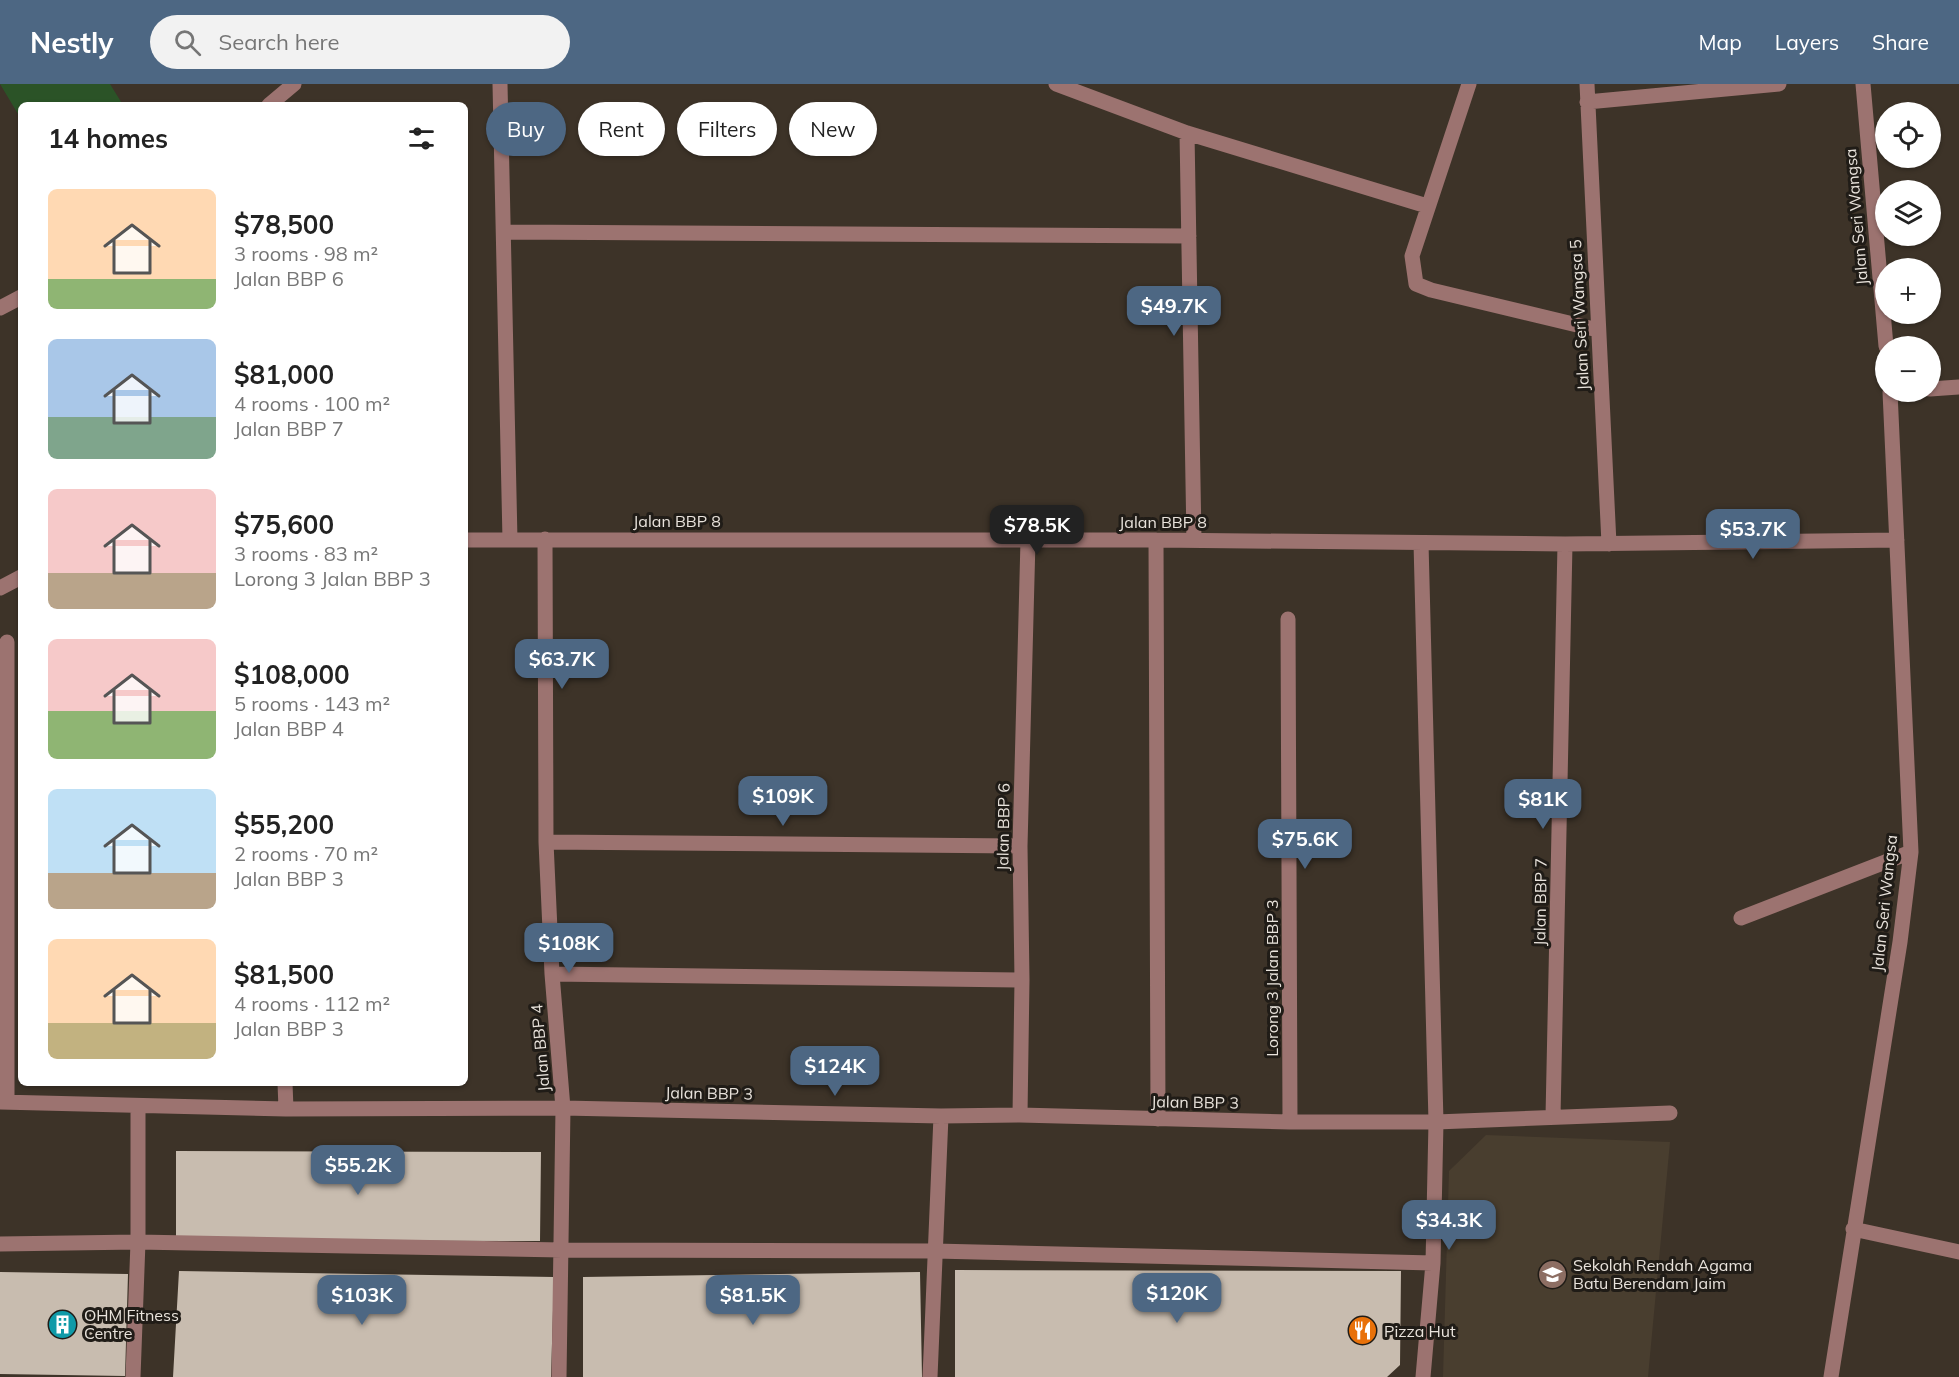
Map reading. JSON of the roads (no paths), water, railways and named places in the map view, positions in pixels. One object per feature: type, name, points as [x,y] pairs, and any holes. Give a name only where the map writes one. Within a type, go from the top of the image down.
[{"type":"street","points":[[273,102],[294,84]]},
{"type":"street","points":[[500,84],[510,540]]},
{"type":"street","points":[[1056,84],[1187,133],[1427,206]]},
{"type":"street","points":[[1469,84],[1412,256],[1416,284],[1431,290],[1598,330]]},
{"type":"street","name":"Jalan Seri Wangsa 5","points":[[1587,84],[1609,544]]},
{"type":"street","points":[[1587,102],[1779,84]]},
{"type":"street","name":"Jalan Seri Wangsa","points":[[1863,84],[1885,336]]},
{"type":"street","points":[[1187,133],[1194,540]]},
{"type":"street","points":[[505,232],[1189,236]]},
{"type":"street","points":[[0,308],[18,299]]},
{"type":"street","points":[[1941,388],[1959,387]]},
{"type":"street","name":"Jalan Seri Wangsa","points":[[1831,1377],[1900,942],[1911,852],[1890,402]]},
{"type":"street","name":"Jalan BBP 4","points":[[545,539],[546,842],[552,974],[563,1108],[560,1377]]},
{"type":"street","name":"Jalan BBP 8","points":[[468,540],[1194,540],[1564,544],[1897,540]]},
{"type":"street","name":"Jalan BBP 6","points":[[1020,1114],[1022,981],[1020,846],[1028,540]]},
{"type":"street","points":[[1156,540],[1158,1119]]},
{"type":"street","points":[[1421,543],[1436,1122],[1433,1263],[1423,1377]]},
{"type":"street","name":"Jalan BBP 7","points":[[1553,1117],[1564,544]]},
{"type":"street","points":[[0,588],[18,579]]},
{"type":"street","name":"Lorong 3 Jalan BBP 3","points":[[1288,619],[1290,1122]]},
{"type":"street","points":[[4,1102],[7,642]]},
{"type":"street","points":[[546,842],[1020,846]]},
{"type":"street","points":[[1741,918],[1911,852]]},
{"type":"street","points":[[552,974],[1022,981]]},
{"type":"street","points":[[285,1086],[286,1109]]},
{"type":"street","name":"Jalan BBP 3","points":[[4,1102],[286,1109],[563,1108],[941,1116],[1020,1114],[1290,1122],[1436,1122],[1670,1113]]},
{"type":"street","points":[[133,1377],[138,1242],[138,1107]]},
{"type":"street","points":[[930,1377],[941,1116]]},
{"type":"street","points":[[1853,1229],[1959,1252]]},
{"type":"street","points":[[0,1244],[138,1242],[562,1250],[935,1251],[1433,1263]]},
{"type":"place","name":"Sekolah Rendah Agama Batu Berendam Jaim","points":[[1552,1274]]},
{"type":"place","name":"OHM Fitness Centre","points":[[63,1324]]},
{"type":"place","name":"Pizza Hut","points":[[1363,1331]]}]
